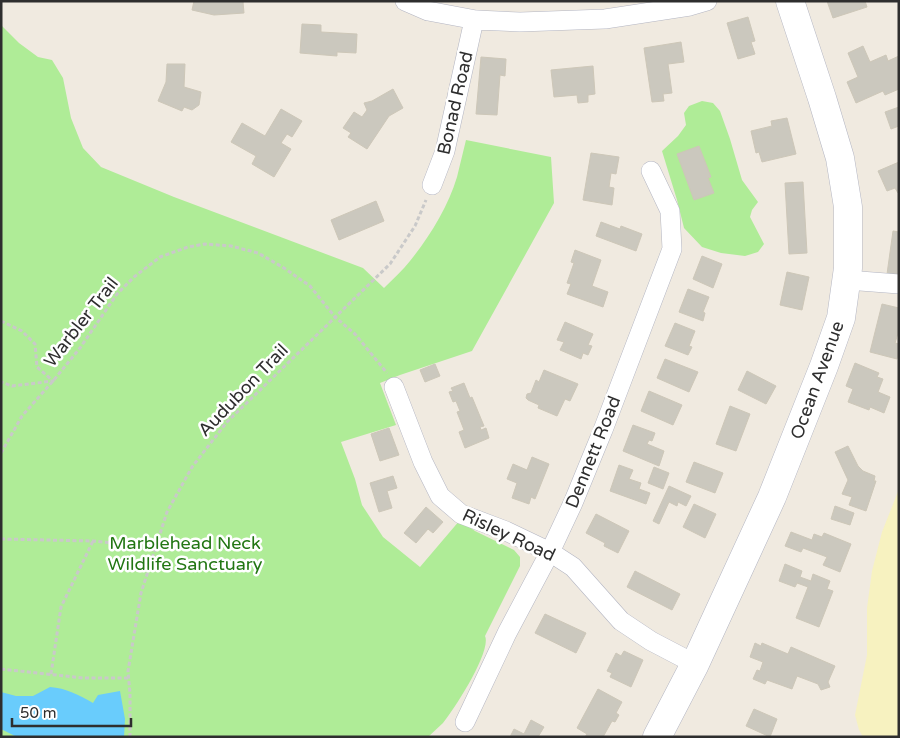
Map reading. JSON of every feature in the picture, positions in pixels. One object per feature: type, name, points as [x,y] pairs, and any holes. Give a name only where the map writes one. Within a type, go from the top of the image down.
[{"type":"main road","name":"Ocean Avenue","points":[[657,737],[695,664],[772,497],[841,318],[848,268],[848,207],[840,158],[790,1]]},
{"type":"street","points":[[405,1],[428,11],[474,20],[520,22],[606,18],[690,6],[708,1]]},
{"type":"street","name":"Bonad Road","points":[[432,185],[445,151],[474,20]]},
{"type":"street","name":"Dennett Road","points":[[465,722],[573,503],[672,249],[670,211],[651,171]]},
{"type":"street","points":[[846,280],[899,284]]},
{"type":"street","name":"Risley Road","points":[[394,387],[423,462],[440,496],[461,514],[506,531],[550,552],[573,567],[621,621],[695,664]]},
{"type":"path","name":"Audubon Trail","points":[[130,737],[128,670],[140,593],[166,512],[192,467],[227,422],[390,264],[415,226],[432,185]]},
{"type":"path","name":"Warbler Trail","points":[[1,453],[22,416],[80,348],[117,294],[134,277],[160,257],[188,247],[205,244],[231,246],[258,253],[310,286],[335,317],[354,334],[385,370],[394,387]]},
{"type":"path","points":[[1,321],[22,331],[35,344],[38,368],[53,381]]},
{"type":"path","points":[[1,382],[12,386],[53,381]]},
{"type":"path","points":[[1,539],[93,541],[155,548]]},
{"type":"path","points":[[51,674],[61,607],[93,541]]},
{"type":"path","points":[[1,669],[83,678],[128,678]]},
{"type":"green space","name":"Marblehead Neck Wildlife Sanctuary","points":[[1,25],[19,43],[38,57],[52,60],[63,78],[71,118],[83,148],[101,167],[174,197],[363,268],[384,288],[410,261],[438,221],[457,177],[466,140],[551,157],[554,203],[472,351],[380,383],[396,425],[341,442],[355,479],[362,505],[383,537],[420,567],[460,520],[475,531],[514,550],[520,557],[520,566],[485,636],[486,644],[478,667],[463,694],[443,723],[428,737],[1,737]]},
{"type":"green space","points":[[702,101],[713,103],[720,111],[742,180],[758,202],[752,210],[750,217],[764,244],[758,252],[745,256],[721,253],[702,247],[684,228],[662,151],[678,136],[686,125],[684,113],[689,106]]},
{"type":"sand","points":[[899,489],[899,737],[863,737],[855,715],[867,655],[867,608],[872,571],[882,532]]},
{"type":"water","points":[[50,687],[67,690],[93,703],[98,695],[120,691],[125,719],[124,737],[17,737],[1,729],[1,692],[16,696],[33,696]]},
{"type":"building","points":[[194,1],[245,1],[243,2],[244,13],[214,15],[192,10]]},
{"type":"building","points":[[827,1],[865,1],[867,7],[833,18]]},
{"type":"building","points":[[748,17],[755,41],[751,42],[755,54],[738,59],[727,23]]},
{"type":"building","points":[[302,24],[321,25],[321,32],[357,34],[356,53],[337,52],[337,56],[300,53]]},
{"type":"building","points":[[681,42],[684,62],[668,64],[672,93],[663,94],[664,101],[652,102],[644,48]]},
{"type":"building","points":[[863,46],[870,62],[886,55],[888,61],[899,56],[899,89],[885,95],[883,91],[856,103],[847,82],[858,77],[848,53]]},
{"type":"building","points":[[481,57],[506,59],[505,76],[500,75],[497,115],[476,114]]},
{"type":"building","points":[[167,64],[185,64],[184,87],[201,92],[199,105],[192,110],[184,107],[182,111],[158,101],[166,82]]},
{"type":"building","points":[[593,66],[595,94],[588,95],[588,102],[578,103],[577,95],[554,97],[551,70]]},
{"type":"building","points":[[393,89],[403,108],[389,116],[367,149],[348,137],[351,133],[343,128],[354,112],[362,117],[367,110],[364,103],[372,101]]},
{"type":"building","points":[[899,107],[899,126],[891,129],[885,112]]},
{"type":"building","points":[[281,109],[302,121],[292,137],[287,134],[281,143],[291,149],[274,177],[252,164],[256,156],[231,142],[242,123],[265,136]]},
{"type":"building","points":[[787,118],[796,154],[762,162],[759,152],[756,153],[751,131],[772,126],[771,121]]},
{"type":"building","points":[[699,146],[711,177],[708,178],[714,193],[694,200],[677,154]]},
{"type":"building","points":[[591,153],[619,157],[616,174],[611,173],[609,187],[614,188],[612,205],[583,200]]},
{"type":"building","points":[[899,162],[899,193],[895,188],[887,191],[878,171]]},
{"type":"building","points":[[803,182],[807,253],[789,254],[785,183]]},
{"type":"building","points":[[376,201],[384,221],[339,240],[331,220]]},
{"type":"building","points":[[601,222],[620,229],[621,226],[642,234],[636,251],[596,236]]},
{"type":"building","points":[[893,231],[899,232],[899,276],[887,274]]},
{"type":"building","points":[[575,250],[601,260],[592,286],[608,292],[603,307],[567,294],[571,284],[567,283],[574,263],[571,262]]},
{"type":"building","points":[[702,256],[722,264],[713,288],[693,279]]},
{"type":"building","points":[[787,272],[809,277],[802,310],[780,305]]},
{"type":"building","points":[[688,289],[709,297],[703,312],[705,313],[703,321],[679,312]]},
{"type":"building","points":[[882,304],[899,308],[899,330],[895,343],[899,344],[897,359],[870,352]]},
{"type":"building","points":[[565,322],[593,334],[588,345],[592,346],[588,355],[583,353],[581,359],[560,350],[564,342],[557,340]]},
{"type":"building","points":[[675,323],[695,331],[689,346],[692,347],[688,355],[665,346]]},
{"type":"building","points":[[665,359],[698,372],[689,392],[657,378]]},
{"type":"building","points":[[855,363],[879,373],[877,377],[883,379],[878,392],[890,397],[884,413],[870,407],[869,410],[848,402],[853,389],[846,386]]},
{"type":"building","points":[[435,364],[440,376],[425,382],[420,370]]},
{"type":"building","points":[[544,370],[578,384],[570,401],[565,399],[557,416],[538,408],[539,405],[526,398],[527,394],[531,393],[536,380],[539,382]]},
{"type":"building","points":[[747,371],[776,386],[766,404],[738,390]]},
{"type":"building","points":[[464,383],[484,426],[480,427],[481,430],[486,428],[489,438],[465,448],[459,432],[464,430],[457,412],[460,411],[456,401],[453,402],[449,392],[453,391],[451,388]]},
{"type":"building","points":[[649,391],[682,405],[673,425],[641,411]]},
{"type":"building","points":[[730,406],[750,414],[736,451],[716,444]]},
{"type":"building","points":[[633,425],[655,433],[652,441],[649,440],[647,444],[664,451],[659,466],[623,451]]},
{"type":"building","points":[[389,428],[399,455],[380,461],[371,434]]},
{"type":"building","points":[[848,446],[858,466],[863,471],[875,476],[874,481],[876,481],[866,511],[849,505],[852,497],[842,494],[848,480],[835,452]]},
{"type":"building","points":[[532,457],[549,464],[535,499],[531,497],[529,504],[512,498],[517,483],[507,479],[513,464],[527,470]]},
{"type":"building","points":[[694,462],[723,473],[715,493],[686,482]]},
{"type":"building","points":[[619,465],[633,470],[629,479],[641,483],[639,489],[650,493],[646,504],[610,491]]},
{"type":"building","points":[[654,467],[669,473],[663,489],[648,483]]},
{"type":"building","points":[[393,476],[397,488],[387,491],[392,508],[379,512],[370,483]]},
{"type":"building","points":[[669,486],[691,496],[686,506],[678,502],[677,506],[669,502],[659,524],[653,521]]},
{"type":"building","points":[[694,504],[716,514],[705,538],[683,527]]},
{"type":"building","points":[[835,506],[854,513],[850,525],[831,519]]},
{"type":"building","points":[[426,507],[443,522],[433,533],[428,529],[416,543],[404,533]]},
{"type":"building","points":[[596,514],[629,531],[618,553],[604,546],[605,543],[586,533]]},
{"type":"building","points":[[791,532],[812,540],[814,534],[822,537],[824,533],[851,544],[840,572],[823,565],[827,557],[803,548],[801,552],[785,546]]},
{"type":"building","points":[[785,564],[802,571],[800,577],[811,581],[813,574],[830,581],[827,589],[833,591],[819,627],[796,618],[808,587],[797,583],[795,587],[779,581]]},
{"type":"building","points":[[635,571],[680,594],[672,610],[627,587]]},
{"type":"building","points":[[545,614],[586,633],[576,653],[535,633]]},
{"type":"building","points":[[755,643],[761,646],[762,643],[788,654],[791,647],[835,666],[828,682],[830,687],[821,690],[818,684],[797,676],[792,689],[767,680],[765,684],[753,679],[757,670],[760,671],[763,662],[750,657]]},
{"type":"building","points":[[624,651],[643,660],[631,687],[610,677],[612,673],[607,671],[616,653],[621,656]]},
{"type":"building","points":[[598,689],[622,702],[616,713],[619,715],[615,722],[612,721],[603,737],[585,737],[587,734],[577,728]]},
{"type":"building","points":[[754,709],[777,719],[770,737],[746,726]]},
{"type":"building","points":[[531,720],[544,727],[538,737],[510,737],[514,729],[524,734]]}]
